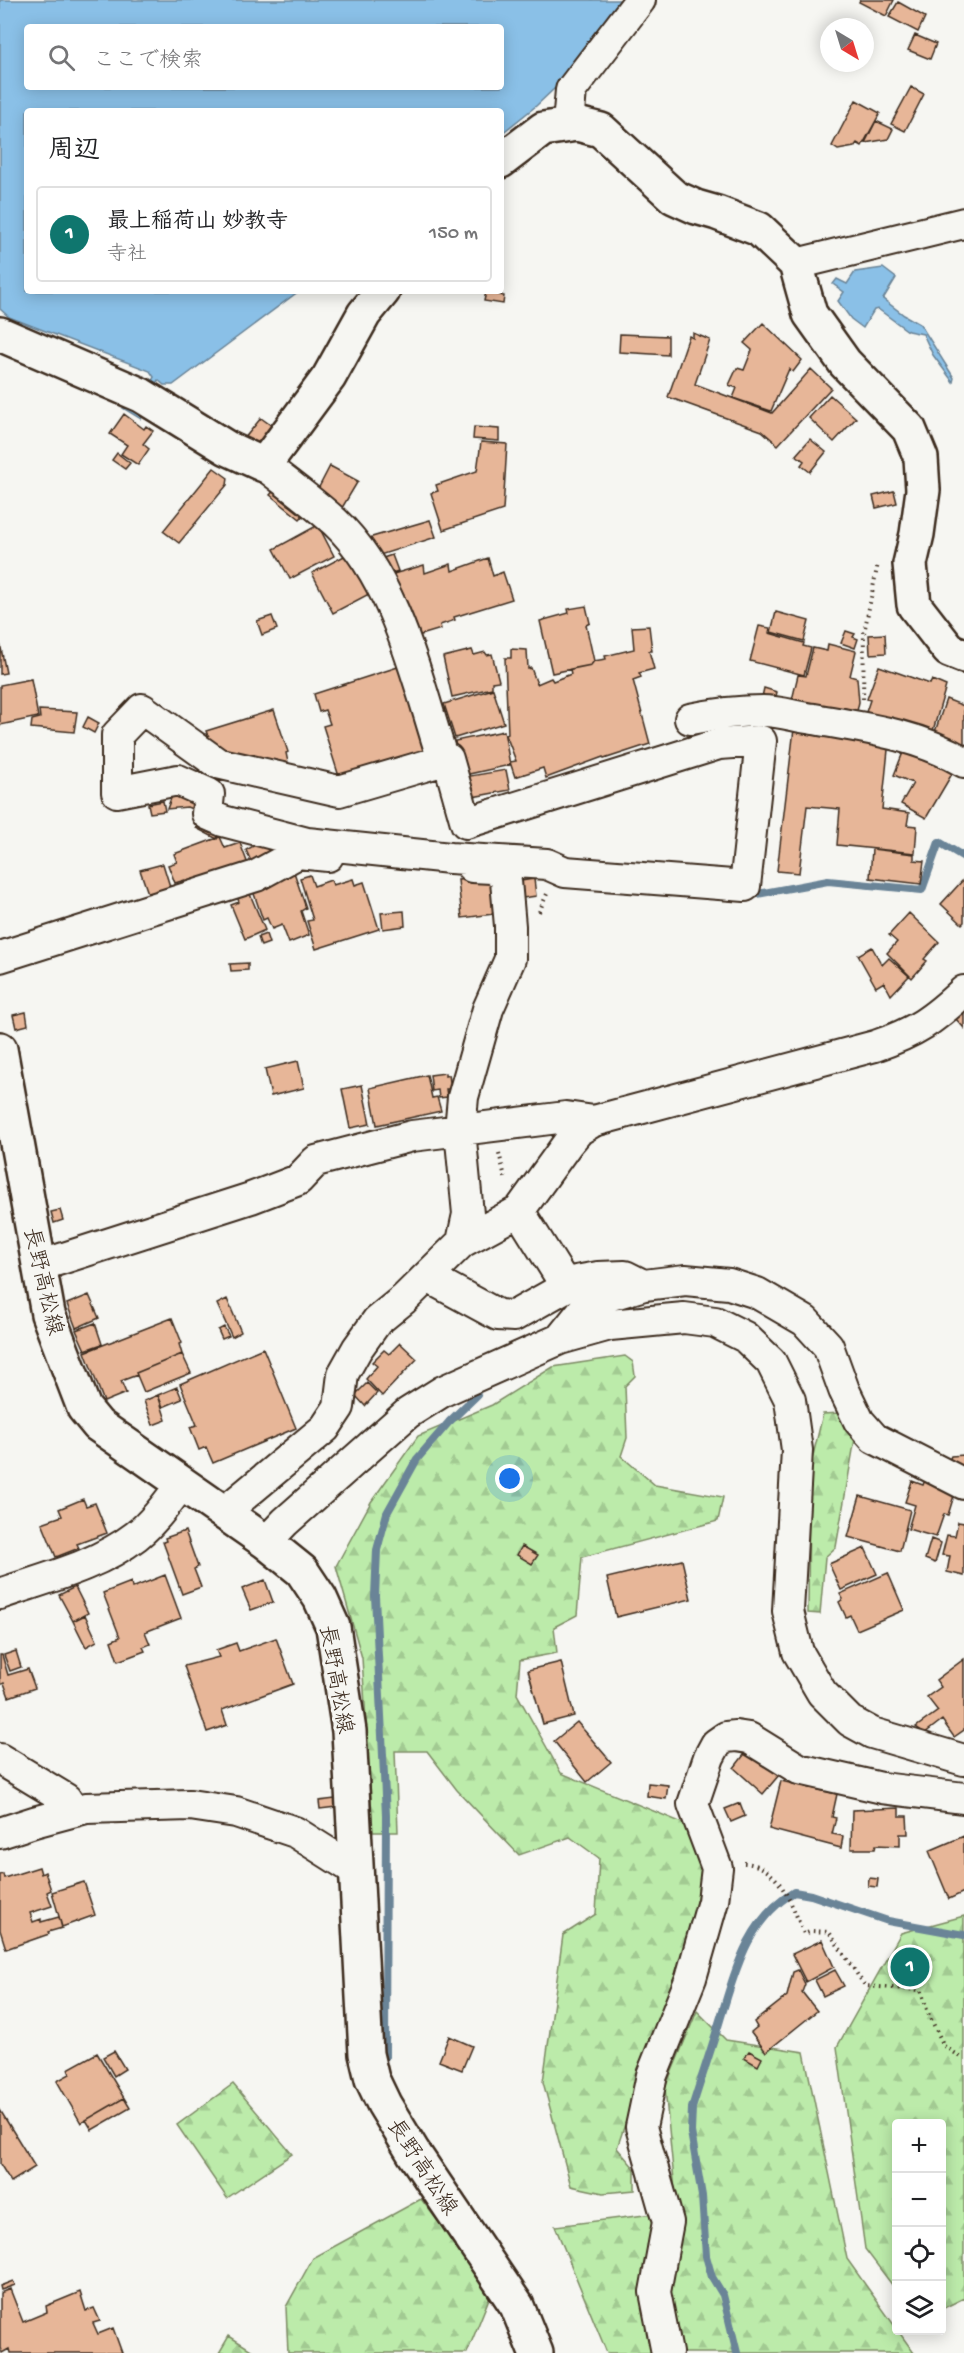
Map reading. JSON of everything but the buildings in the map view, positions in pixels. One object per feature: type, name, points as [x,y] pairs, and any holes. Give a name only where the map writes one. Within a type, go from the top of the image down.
[{"type":"main road","points":[[504,158],[543,129],[577,124],[601,130],[674,197],[759,229],[796,264],[810,314],[845,363],[909,429],[921,458],[923,490],[910,564],[914,605],[949,650],[964,656]]},
{"type":"main road","points":[[0,334],[145,397],[227,448],[264,465],[329,377],[364,314],[381,294]]},
{"type":"main road","name":"長野高松線","points":[[0,1049],[48,1314],[84,1408],[98,1425],[266,1542],[302,1571],[320,1598],[333,1627],[349,1731],[366,2054],[372,2079],[413,2152],[518,2306],[536,2353]]},
{"type":"street","points":[[568,124],[571,90],[640,0]]},
{"type":"street","points":[[796,264],[964,223]]},
{"type":"street","points":[[264,465],[336,523],[375,572],[400,629],[443,760]]},
{"type":"street","points":[[0,957],[256,876],[298,853],[409,858],[547,864],[566,872],[745,886],[761,741],[719,744],[466,823],[448,759],[339,791],[217,763],[142,710],[117,735],[117,792],[178,780],[210,794],[207,814],[223,821],[307,843],[409,858],[492,868],[502,873],[506,881],[510,960],[488,1009],[464,1097],[460,1130],[468,1214],[462,1242]]},
{"type":"street","points":[[690,719],[712,714],[766,711],[914,740],[950,753],[964,762]]},
{"type":"street","points":[[39,1266],[251,1198],[298,1180],[316,1161],[412,1136],[566,1118],[594,1120],[875,1046],[903,1037],[936,1017],[964,991]]},
{"type":"street","points":[[223,1513],[325,1428],[339,1407],[344,1374],[357,1349],[377,1321],[428,1277],[462,1242],[519,1211],[568,1143],[579,1130],[594,1120]]},
{"type":"street","points":[[519,1211],[566,1287]]},
{"type":"street","points":[[428,1277],[498,1315],[514,1316],[576,1281],[626,1276],[644,1286]]},
{"type":"street","points":[[560,1339],[585,1308],[607,1296],[644,1286],[685,1280],[729,1284],[757,1293],[805,1321],[828,1346],[844,1390],[859,1421],[874,1438],[964,1484]]},
{"type":"street","points":[[266,1542],[285,1522],[408,1413],[443,1391],[560,1339],[610,1325],[684,1318],[715,1322],[745,1337],[771,1362],[790,1400],[797,1450],[788,1611],[798,1652],[822,1694],[850,1721],[872,1733],[964,1760]]},
{"type":"street","points":[[0,1594],[102,1558],[144,1528],[160,1513],[181,1484]]},
{"type":"street","points":[[667,2353],[655,2292],[668,2222],[641,2127],[652,2075],[691,1978],[713,1901],[717,1868],[693,1804],[709,1756],[716,1744],[726,1737],[749,1738],[799,1770],[882,1788],[964,1798]]},
{"type":"street","points":[[0,1759],[66,1799],[73,1811]]},
{"type":"street","points":[[0,1833],[86,1808],[190,1805],[236,1812],[295,1832],[355,1870]]},
{"type":"path","points":[[862,728],[864,633],[880,554]]},
{"type":"path","points":[[535,919],[558,869]]},
{"type":"path","points":[[496,1125],[498,1146],[509,1191],[519,1211]]},
{"type":"path","points":[[714,1862],[751,1864],[770,1873],[785,1889],[804,1934],[812,1931],[829,1932],[865,1986],[921,1990],[928,2013],[944,2046],[964,2059]]},
{"type":"green space","points":[[625,1356],[633,1362],[635,1376],[625,1386],[627,1438],[621,1456],[655,1485],[723,1497],[718,1521],[582,1557],[577,1615],[554,1627],[557,1653],[520,1660],[517,1694],[561,1773],[690,1826],[703,1867],[692,1924],[617,2148],[635,2169],[635,2190],[603,2193],[571,2186],[543,2082],[563,1935],[596,1914],[599,1858],[570,1837],[519,1855],[457,1790],[427,1751],[395,1751],[398,1832],[373,1832],[362,1658],[336,1566],[371,1502],[418,1436],[492,1405],[553,1367]]},
{"type":"green space","points":[[840,1413],[856,1433],[836,1547],[825,1557],[820,1614],[808,1613],[809,1472],[823,1414]]},
{"type":"green space","points":[[964,1916],[964,2298],[946,2307],[946,2119],[892,2119],[892,2285],[865,2249],[837,2047],[901,1933]]},
{"type":"green space","points":[[697,2011],[726,2040],[804,2052],[847,2259],[892,2322],[892,2335],[901,2335],[914,2353],[607,2353],[555,2226],[677,2211],[665,2088]]},
{"type":"green space","points":[[233,2084],[292,2154],[227,2198],[177,2125]]},
{"type":"green space","points":[[421,2199],[492,2291],[467,2353],[288,2353],[286,2307],[313,2258]]},
{"type":"green space","points":[[229,2336],[256,2353],[219,2353]]},
{"type":"water","points":[[0,0],[620,0],[556,87],[504,132],[504,108],[24,108],[24,294],[295,294],[173,385],[164,385],[158,380],[141,407],[146,411],[141,419],[123,408],[127,403],[138,406],[154,377],[150,371],[9,317],[0,309]]},
{"type":"water","points":[[883,268],[896,278],[883,299],[920,324],[954,378],[953,382],[933,355],[923,334],[908,331],[878,309],[874,310],[863,328],[851,319],[838,301],[844,292],[833,284],[837,279],[847,284],[855,272]]},
{"type":"waterway","points":[[747,896],[828,881],[922,890],[939,842],[964,857]]},
{"type":"waterway","points":[[385,2057],[386,1815],[375,1596],[377,1550],[387,1513],[417,1459],[449,1422],[477,1395]]},
{"type":"waterway","points":[[737,2353],[723,2295],[712,2277],[706,2256],[702,2196],[691,2132],[692,2108],[731,1984],[754,1932],[765,1917],[794,1892],[811,1895],[888,1921],[964,1935]]},
{"type":"place","name":"最上稲荷山 妙教寺","points":[[910,1967]]}]
